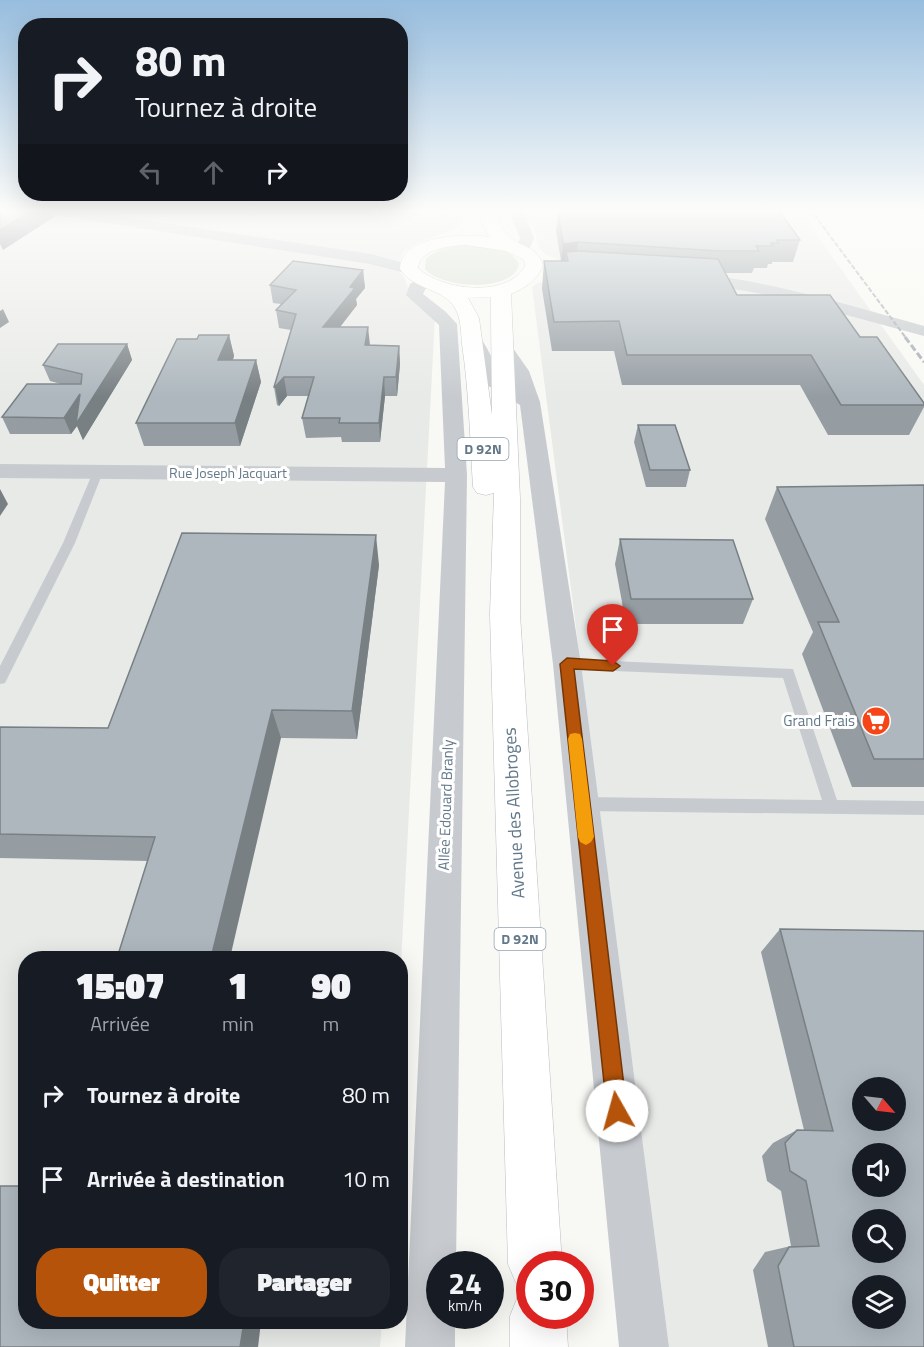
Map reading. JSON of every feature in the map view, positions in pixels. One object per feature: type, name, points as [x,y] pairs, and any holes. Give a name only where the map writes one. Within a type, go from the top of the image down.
[{"type":"main road","points":[[413,272],[415,276],[450,291],[487,292],[504,289],[520,272]]},
{"type":"main road","name":"Avenue des Allobroges","points":[[504,289],[501,294],[502,345],[518,395],[507,499],[505,614],[534,1251]]},
{"type":"main road","name":"Avenue des Allobroges","points":[[450,291],[465,306],[472,338],[478,378],[487,501],[505,614]]},
{"type":"main road","points":[[538,1329],[539,1347]]},
{"type":"street","points":[[404,272],[415,276]]},
{"type":"street","name":"Allée Edouard Branly","points":[[415,276],[414,295],[419,301],[442,316],[447,324],[456,475],[430,1347]]},
{"type":"street","points":[[670,277],[718,280],[767,289],[924,331]]},
{"type":"street","points":[[472,338],[484,359],[489,378],[518,395],[567,664],[644,1347]]},
{"type":"street","name":"Rue Joseph Jacquart","points":[[0,471],[456,475]]},
{"type":"lane","points":[[0,679],[69,543],[98,472]]},
{"type":"lane","points":[[567,664],[788,673],[832,807]]},
{"type":"lane","points":[[582,804],[924,808]]},
{"type":"shaded area","points":[[0,272],[400,272],[404,277],[412,298],[435,316],[402,951],[18,951],[18,1329],[381,1329],[380,1347],[0,1347]]},
{"type":"shaded area","points":[[429,272],[515,272],[504,280],[476,285],[460,284]]},
{"type":"shaded area","points":[[558,272],[843,272],[924,385],[924,1347],[669,1347],[532,287],[538,283],[555,279]]},
{"type":"building","points":[[283,272],[362,272],[350,287],[355,288],[323,327],[368,327],[365,345],[399,346],[396,377],[384,377],[379,423],[339,423],[340,418],[302,418],[314,377],[284,377],[274,387],[296,314],[276,310],[296,290],[270,285]]},
{"type":"building","points":[[546,272],[725,272],[737,295],[830,295],[860,337],[877,337],[924,405],[841,405],[811,355],[627,355],[619,321],[554,322]]},
{"type":"building","points":[[199,335],[229,335],[218,360],[256,360],[235,423],[136,423],[177,339],[197,339]]},
{"type":"building","points":[[58,344],[127,344],[76,424],[80,394],[64,418],[2,417],[27,384],[81,384],[82,374],[43,365]]},
{"type":"building","points":[[638,425],[675,425],[690,470],[650,470]]},
{"type":"building","points":[[924,485],[924,759],[874,759],[818,622],[839,622],[777,487]]},
{"type":"building","points":[[182,533],[376,535],[352,711],[272,710],[213,951],[119,951],[155,837],[0,834],[0,727],[108,728]]},
{"type":"building","points":[[620,539],[733,540],[753,599],[631,599]]},
{"type":"building","points":[[780,929],[924,931],[924,1347],[794,1347],[778,1266],[789,1247],[819,1246],[806,1181],[790,1171],[785,1143],[797,1130],[833,1131]]},
{"type":"building","points":[[0,1186],[18,1186],[18,1329],[243,1329],[240,1347],[0,1347]]},
{"type":"railway","points":[[857,272],[906,338]]},
{"type":"railway","points":[[905,337],[924,362]]},
{"type":"slow traffic","points":[[575,739],[586,837]]},
{"type":"place","name":"Grand Frais","points":[[876,721]]},
{"type":"route","points":[[613,666],[567,664],[617,1111]]}]
